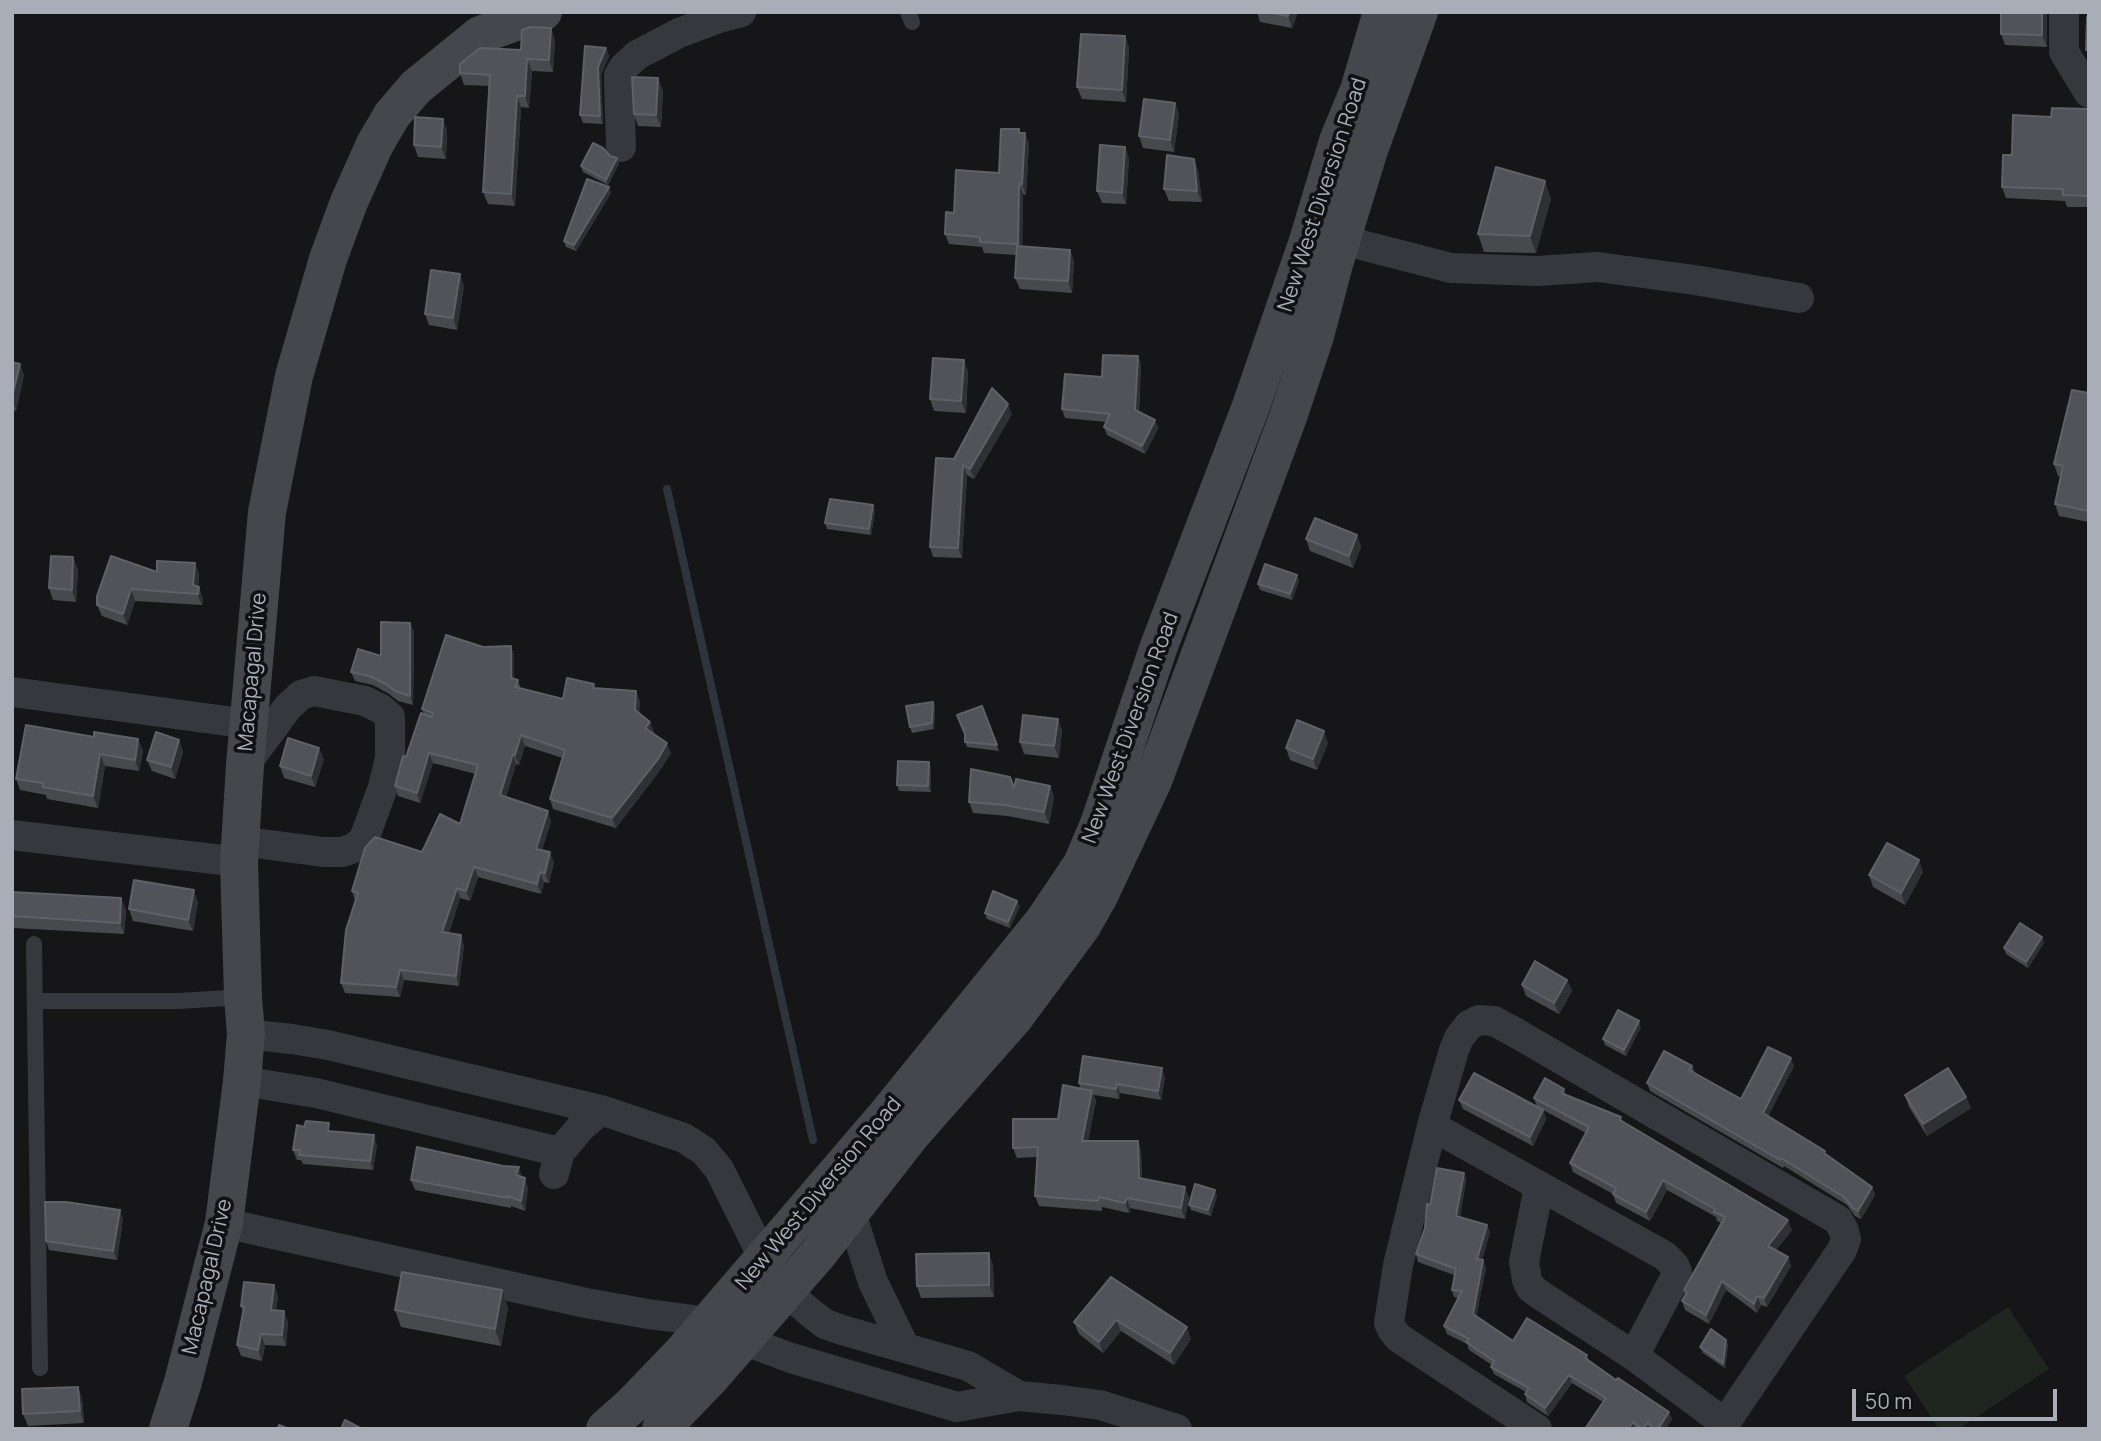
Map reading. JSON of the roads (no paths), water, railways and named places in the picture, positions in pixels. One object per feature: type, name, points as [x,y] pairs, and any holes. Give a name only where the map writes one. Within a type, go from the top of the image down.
[{"type":"street","name":"Macapagal Drive","points":[[168,1429],[183,1382],[224,1223],[242,1081],[244,1015],[240,851],[245,765],[267,512],[295,376],[328,260],[349,202],[375,144],[392,115],[477,24],[544,12]]},
{"type":"street","points":[[621,147],[619,75],[624,67],[637,55],[679,33],[741,12]]},
{"type":"street","name":"New West Diversion Road","points":[[605,1429],[632,1405],[709,1322],[884,1118],[1043,922],[1082,863],[1104,811],[1159,646],[1270,354],[1338,141],[1359,90],[1382,12]]},
{"type":"street","name":"New West Diversion Road","points":[[662,1429],[788,1289],[910,1136],[1014,1018],[1082,926],[1099,896],[1153,781],[1288,417],[1315,336],[1369,150],[1419,12]]},
{"type":"street","points":[[2064,12],[2064,52],[2089,93]]},
{"type":"street","points":[[1342,240],[1451,268],[1538,271],[1598,267],[1799,298]]},
{"type":"street","points":[[12,835],[240,851],[342,852],[354,848],[364,839],[383,787],[390,758],[390,717],[365,701],[314,691],[301,695],[288,707],[245,765]]},
{"type":"street","points":[[12,692],[249,724]]},
{"type":"street","points":[[244,1015],[292,1039],[328,1045],[601,1110],[684,1138],[704,1151],[719,1169],[764,1259],[799,1303],[825,1324],[968,1366],[1019,1396]]},
{"type":"street","points":[[1537,1429],[1399,1338],[1389,1323],[1398,1265],[1432,1126],[1454,1050],[1469,1025],[1479,1020],[1494,1021],[1639,1103],[1838,1220],[1846,1239],[1842,1250],[1723,1426],[1634,1356],[1531,1288],[1524,1262],[1539,1188]]},
{"type":"street","points":[[316,1093],[328,1045]]},
{"type":"street","points":[[242,1081],[316,1093],[557,1163],[581,1127],[601,1110]]},
{"type":"street","points":[[1432,1126],[1665,1256],[1674,1265],[1677,1272],[1674,1280],[1634,1356]]},
{"type":"street","points":[[850,1213],[873,1282],[905,1348]]},
{"type":"street","points":[[224,1223],[586,1303],[709,1322],[743,1340],[791,1358],[957,1407],[1019,1396],[1100,1405],[1177,1429]]},
{"type":"street","points":[[864,1380],[875,1340]]},
{"type":"lane","points":[[34,944],[40,1368]]},
{"type":"lane","points":[[36,1001],[178,1001],[244,1015]]},
{"type":"waterway","points":[[667,489],[813,1140]]}]
